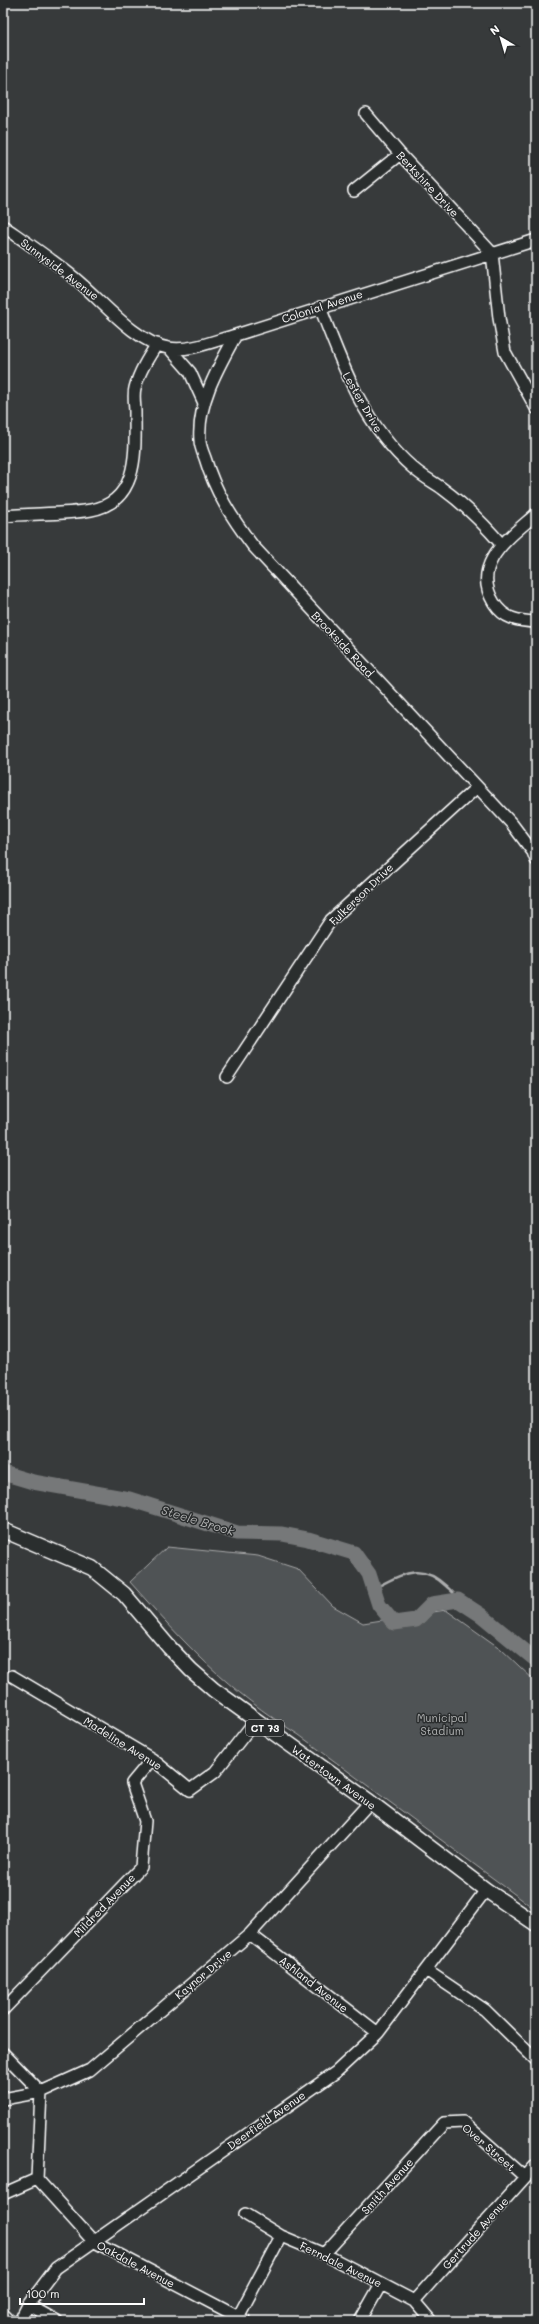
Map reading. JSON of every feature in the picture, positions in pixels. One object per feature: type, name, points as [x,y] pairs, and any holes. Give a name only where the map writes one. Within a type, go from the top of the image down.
[{"type":"main road","name":"Watertown Avenue","points":[[3,1530],[92,1568],[124,1594],[191,1670],[255,1721],[370,1802],[486,1890],[536,1924]]},
{"type":"street","name":"Berkshire Drive","points":[[366,114],[400,154],[492,253]]},
{"type":"street","points":[[354,191],[400,154]]},
{"type":"street","name":"Sunnyside Avenue","points":[[3,226],[72,275],[115,314]]},
{"type":"street","name":"Colonial Avenue","points":[[115,314],[136,332],[157,344],[169,348],[187,348],[236,335],[320,307],[536,240]]},
{"type":"street","points":[[492,253],[499,318],[506,352],[536,408]]},
{"type":"street","name":"Lester Drive","points":[[320,307],[342,365],[361,402],[384,439],[413,469],[442,489],[478,518],[502,545]]},
{"type":"street","name":"Brookside Road","points":[[236,335],[218,368],[204,403],[200,441],[212,480],[228,512],[253,546],[476,788],[512,824],[533,852],[536,860]]},
{"type":"street","points":[[3,516],[92,510],[113,502],[126,488],[133,470],[135,389],[145,362],[157,344]]},
{"type":"street","points":[[169,348],[190,372],[204,403]]},
{"type":"street","points":[[536,514],[502,545],[488,567],[486,591],[500,612],[518,621],[536,622]]},
{"type":"street","name":"Fulkerson Drive","points":[[227,1077],[331,920],[476,788]]},
{"type":"street","name":"Madeline Avenue","points":[[12,1676],[152,1759],[190,1790],[215,1772],[255,1721]]},
{"type":"street","name":"Mildred Avenue","points":[[3,2010],[141,1867],[145,1821],[132,1783],[152,1759]]},
{"type":"street","name":"Kaynor Drive","points":[[3,2099],[41,2092],[90,2070],[250,1934],[370,1802]]},
{"type":"street","name":"Deerfield Avenue","points":[[20,2321],[28,2305],[56,2268],[336,2072],[378,2033],[486,1890]]},
{"type":"street","name":"Ashland Avenue","points":[[250,1934],[378,2033]]},
{"type":"street","points":[[426,1970],[484,2010],[536,2060]]},
{"type":"street","points":[[3,2053],[41,2092],[37,2179],[3,2194]]},
{"type":"street","name":"Over Street","points":[[452,2121],[463,2122],[525,2178]]},
{"type":"street","name":"Smith Avenue","points":[[324,2254],[444,2123],[452,2121]]},
{"type":"street","name":"Gertrude Avenue","points":[[414,2302],[536,2165]]},
{"type":"street","name":"Oakdale Avenue","points":[[37,2179],[93,2241],[240,2320]]},
{"type":"street","name":"Ferndale Avenue","points":[[245,2214],[281,2236],[324,2254],[414,2302],[431,2321]]},
{"type":"street","points":[[240,2320],[281,2236]]},
{"type":"street","points":[[360,2321],[381,2284]]},
{"type":"street","points":[[28,2305],[57,2321]]},
{"type":"street","points":[[3,2314],[10,2321]]},
{"type":"green space","name":"Municipal Stadium","points":[[167,1547],[258,1556],[298,1569],[333,1606],[363,1623],[446,1610],[501,1649],[536,1682],[536,1910],[299,1735],[250,1701],[208,1665],[130,1582]]},
{"type":"waterway","name":"Steele Brook","points":[[3,1473],[33,1482],[129,1499],[237,1533],[282,1534],[308,1539],[354,1553],[369,1574],[379,1605],[394,1623],[416,1620],[432,1604],[458,1600],[481,1615],[536,1660]]},
{"type":"waterway","name":"Steele Brook","points":[[374,1588],[402,1575],[419,1572],[437,1578],[453,1592],[458,1600]]}]
